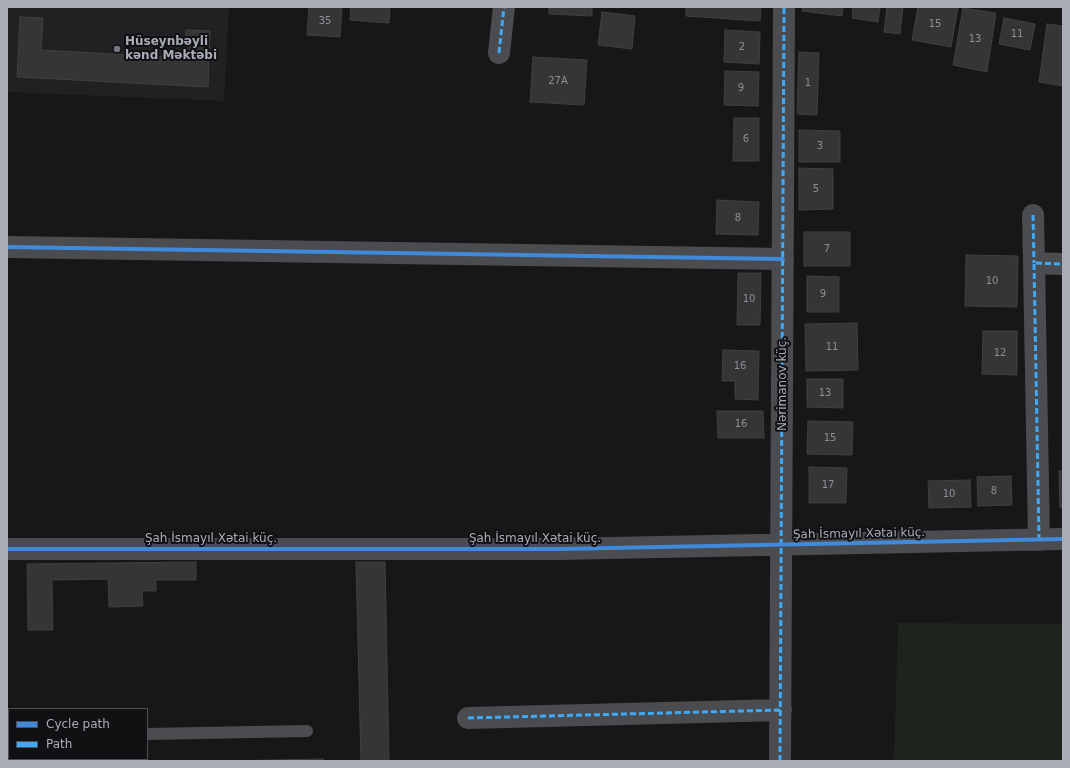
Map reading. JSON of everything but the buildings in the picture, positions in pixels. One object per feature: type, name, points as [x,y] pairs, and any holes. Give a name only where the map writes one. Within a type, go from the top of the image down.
[{"type":"street","points":[[499,53],[504,7]]},
{"type":"street","name":"Nərimanov küç.","points":[[780,761],[784,7]]},
{"type":"street","points":[[1033,215],[1039,540]]},
{"type":"street","points":[[7,247],[783,259]]},
{"type":"street","points":[[1034,263],[1063,264]]},
{"type":"street","name":"Şah İsmayıl Xətai küç.","points":[[7,548],[559,549],[1063,539]]},
{"type":"street","points":[[468,718],[781,710]]},
{"type":"lane","points":[[148,734],[307,731]]},
{"type":"shaded area","name":"Hüseynbəyli kənd Məktəbi","points":[[7,7],[229,7],[224,101],[7,92]]},
{"type":"shaded area","points":[[898,623],[1063,624],[1063,761],[894,761]]},
{"type":"marked path","points":[[499,53],[504,7]]},
{"type":"marked path","points":[[780,761],[784,7]]},
{"type":"marked path","points":[[1033,215],[1034,263]]},
{"type":"marked path","points":[[1039,540],[1034,263],[1063,264]]},
{"type":"marked path","points":[[468,718],[781,710]]},
{"type":"cycle path","points":[[7,247],[783,259]]},
{"type":"cycle path","points":[[7,549],[559,549],[1063,539]]},
{"type":"place","name":"Hüseynbəyli kənd Məktəbi","points":[[117,49]]}]
